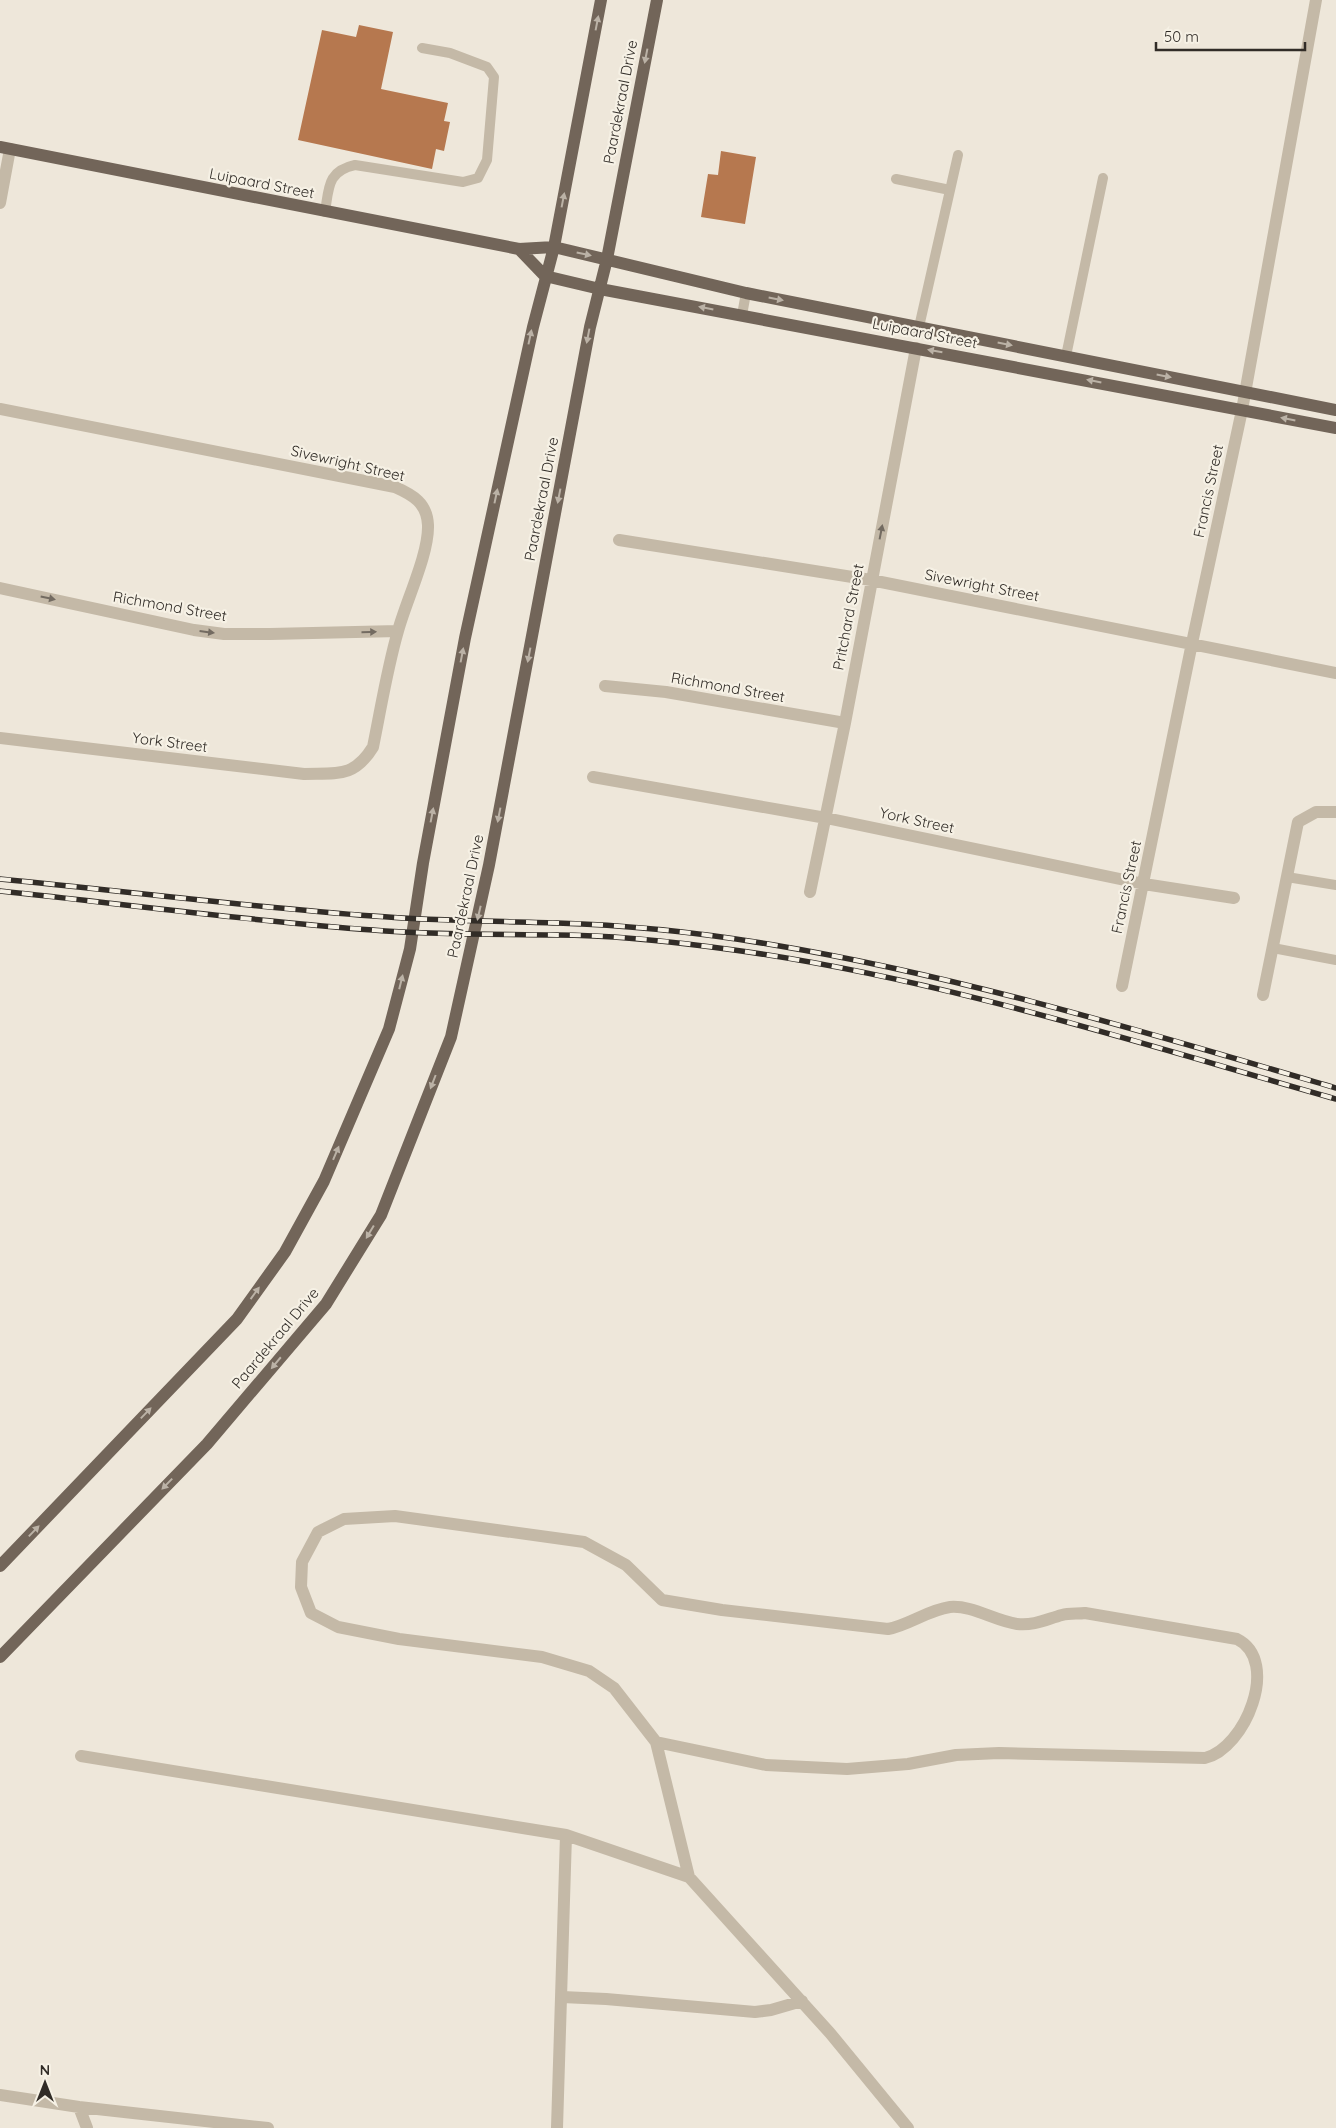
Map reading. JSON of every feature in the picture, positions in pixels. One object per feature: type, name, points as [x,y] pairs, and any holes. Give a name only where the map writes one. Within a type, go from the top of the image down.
[{"type":"main road","points":[[0,1566],[237,1319],[285,1252],[324,1181],[389,1029],[410,949],[423,863],[465,638],[545,276],[554,248],[601,0]]},
{"type":"main road","name":"Paardekraal Drive","points":[[0,1658],[207,1444],[326,1304],[381,1214],[453,1027],[489,865],[590,327],[607,259],[657,0]]},
{"type":"main road","name":"Luipaard Street","points":[[5,148],[519,249],[554,248],[607,259],[746,294],[1336,410]]},
{"type":"main road","points":[[519,249],[545,276]]},
{"type":"main road","name":"Luipaard Street","points":[[545,276],[1336,428]]},
{"type":"street","name":"Francis Street","points":[[1122,986],[1242,410],[1316,0]]},
{"type":"street","points":[[0,204],[5,148]]},
{"type":"street","name":"Pritchard Street","points":[[810,892],[845,723],[916,348]]},
{"type":"street","name":"Sivewright Street","points":[[0,409],[395,488],[414,496],[424,507],[428,525],[424,552],[398,631],[373,747],[363,762],[352,769],[337,773]]},
{"type":"street","name":"Sivewright Street","points":[[620,540],[871,580],[1336,673]]},
{"type":"street","name":"Richmond Street","points":[[0,588],[194,630],[224,634],[398,631]]},
{"type":"street","name":"Richmond Street","points":[[605,686],[666,692],[845,723]]},
{"type":"street","name":"York Street","points":[[0,738],[294,773],[337,773]]},
{"type":"street","name":"York Street","points":[[593,777],[826,818],[1144,884],[1234,898]]},
{"type":"street","points":[[1262,995],[1298,822],[1316,812],[1336,812]]},
{"type":"street","points":[[656,1742],[766,1765],[847,1769],[908,1764],[956,1755],[998,1753],[1205,1758],[1222,1752],[1229,1745],[1244,1722],[1254,1697],[1257,1671],[1251,1649],[1237,1639],[1085,1613],[1064,1614],[1033,1624],[1018,1624],[996,1620],[960,1607],[949,1607],[934,1611],[905,1626],[888,1629],[722,1610],[662,1600],[626,1565],[584,1542],[395,1516],[344,1519],[318,1532],[302,1562],[301,1587],[311,1613],[338,1627],[399,1639],[542,1657],[589,1671],[614,1688],[656,1742],[689,1877],[802,2001],[908,2128]]},
{"type":"street","points":[[81,1756],[566,1835],[689,1877]]},
{"type":"street","points":[[558,2128],[566,1835]]},
{"type":"street","points":[[562,1997],[755,2012],[771,2010],[802,2001]]},
{"type":"street","points":[[0,2095],[79,2107],[268,2128]]},
{"type":"street","points":[[79,2107],[87,2128]]},
{"type":"lane","points":[[325,212],[332,177],[341,168],[354,165],[463,182],[478,178],[487,160],[494,78],[487,67],[450,53],[422,48]]},
{"type":"lane","points":[[919,327],[958,155]]},
{"type":"lane","points":[[896,178],[950,190]]},
{"type":"lane","points":[[1066,356],[1102,178]]},
{"type":"lane","points":[[742,315],[746,294]]},
{"type":"lane","points":[[1287,877],[1336,885]]},
{"type":"lane","points":[[1273,948],[1336,960]]},
{"type":"building","points":[[359,25],[393,32],[381,89],[448,103],[444,121],[450,122],[444,151],[436,149],[432,169],[298,140],[322,30],[356,37]]},
{"type":"building","points":[[721,151],[756,157],[745,224],[701,217],[708,174],[718,175]]},
{"type":"railway","points":[[0,879],[233,904],[396,918],[557,923],[666,930],[774,945],[845,958],[987,990],[1127,1027],[1336,1088]]},
{"type":"railway","points":[[0,891],[233,917],[396,932],[601,936],[734,950],[811,962],[887,977],[962,995],[1038,1014],[1336,1099]]}]
